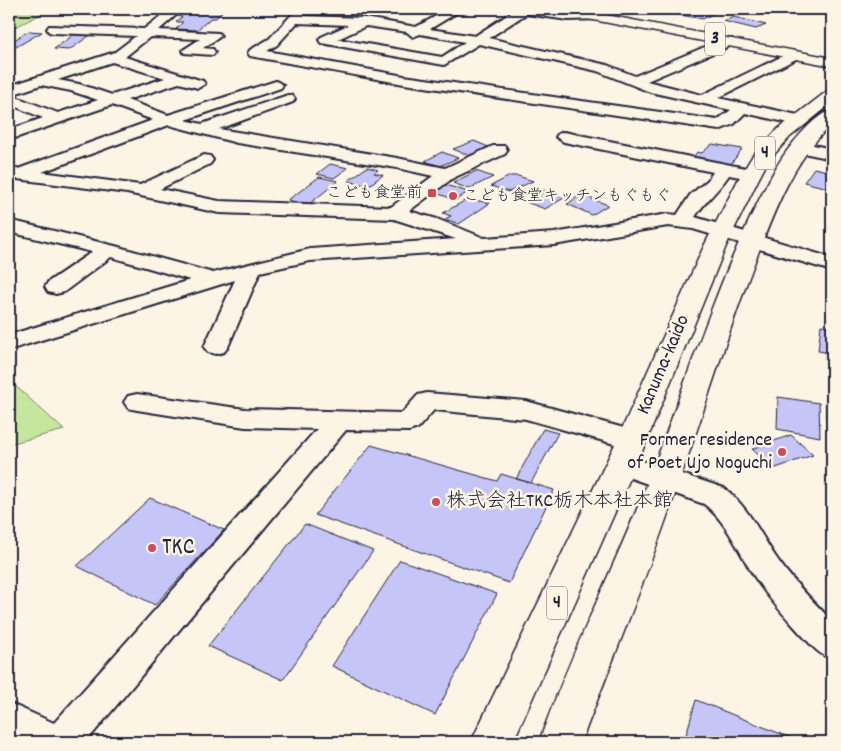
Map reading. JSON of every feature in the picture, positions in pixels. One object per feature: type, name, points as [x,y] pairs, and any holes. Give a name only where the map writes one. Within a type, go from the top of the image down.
[{"type":"main road","name":"3","points":[[557,9],[595,13],[775,45],[832,58]]},
{"type":"main road","name":"3","points":[[571,9],[775,45],[832,53]]},
{"type":"main road","name":"3","points":[[614,9],[832,48]]},
{"type":"main road","name":"3","points":[[595,13],[832,62]]},
{"type":"main road","name":"Kanuma-kaido","points":[[492,742],[627,452],[722,231],[751,174],[760,159],[798,120],[832,95]]},
{"type":"main road","name":"Kanuma-kaido","points":[[560,742],[665,478],[727,302],[752,240],[787,165],[800,147],[832,115]]},
{"type":"street","points":[[9,91],[113,58],[177,9]]},
{"type":"street","points":[[375,9],[365,22],[325,40],[444,61],[478,41],[519,10],[579,17],[595,13]]},
{"type":"street","points":[[380,50],[457,9]]},
{"type":"street","points":[[742,108],[728,121],[719,125],[404,80],[255,53],[273,42],[299,14],[365,22],[478,41],[602,68],[633,82],[703,100],[742,108],[798,120]]},
{"type":"street","points":[[53,29],[215,36],[189,50],[208,52]]},
{"type":"street","points":[[633,82],[728,42]]},
{"type":"street","points":[[703,100],[793,55]]},
{"type":"street","points":[[113,58],[198,84]]},
{"type":"street","points":[[9,135],[179,78]]},
{"type":"street","points":[[42,81],[74,87],[168,120],[237,138],[447,174]]},
{"type":"street","points":[[14,174],[168,120],[276,86]]},
{"type":"street","points":[[9,99],[58,119]]},
{"type":"street","points":[[203,129],[288,99]]},
{"type":"street","points":[[564,137],[751,174]]},
{"type":"street","points":[[800,147],[832,154]]},
{"type":"street","points":[[394,213],[447,174],[499,150]]},
{"type":"street","points":[[143,191],[204,160]]},
{"type":"street","points":[[683,221],[697,199],[714,184],[724,169]]},
{"type":"street","points":[[14,174],[143,191],[198,205],[394,213],[430,223],[483,243]]},
{"type":"street","points":[[9,343],[251,268],[310,255],[554,239],[668,220],[683,221],[722,231],[832,265]]},
{"type":"street","points":[[9,226],[108,250],[214,280]]},
{"type":"street","points":[[9,242],[29,230]]},
{"type":"street","points":[[56,287],[108,250]]},
{"type":"street","points":[[216,348],[251,268]]},
{"type":"street","points":[[136,402],[245,418],[339,422],[409,422],[427,401],[526,410],[599,429],[627,452],[665,478],[714,496],[724,503],[735,516],[768,571],[832,644]]},
{"type":"street","points":[[62,742],[339,422]]},
{"type":"street","points":[[9,720],[54,742]]},
{"type":"green space","points":[[9,9],[52,9],[9,29]]},
{"type":"green space","points":[[9,380],[64,430],[9,444]]},
{"type":"building","points":[[196,9],[214,9],[211,11],[222,12],[216,18],[211,18],[197,30],[176,29],[183,22],[176,22],[182,17],[177,16],[183,11],[194,11]]},
{"type":"building","points":[[685,9],[714,13],[703,19],[675,14]]},
{"type":"building","points":[[734,17],[766,25],[756,29],[723,21]]},
{"type":"building","points":[[29,31],[42,32],[9,51],[9,43]]},
{"type":"building","points":[[76,33],[92,34],[69,50],[54,49]]},
{"type":"building","points":[[474,141],[491,148],[470,156],[453,149]]},
{"type":"building","points":[[712,144],[742,149],[728,168],[691,160],[697,152],[702,153]]},
{"type":"building","points":[[442,152],[458,158],[440,166],[425,161]]},
{"type":"building","points":[[330,164],[348,168],[334,178],[317,174]]},
{"type":"building","points":[[367,167],[378,170],[374,173],[383,175],[368,186],[348,181]]},
{"type":"building","points":[[814,168],[832,172],[832,189],[804,182]]},
{"type":"building","points":[[476,171],[493,177],[469,189],[453,183]]},
{"type":"building","points":[[510,176],[518,176],[533,181],[509,192],[491,186]]},
{"type":"building","points":[[319,177],[338,181],[308,205],[288,200]]},
{"type":"building","name":"こども食堂キッチンもぐもぐ","points":[[446,185],[468,192],[456,200],[433,192]]},
{"type":"building","points":[[543,190],[564,198],[545,209],[523,201]]},
{"type":"building","points":[[579,196],[608,205],[592,215],[567,204]]},
{"type":"building","points":[[468,199],[490,203],[459,224],[445,219],[451,216],[443,213]]},
{"type":"building","points":[[821,325],[832,327],[832,422],[826,420],[825,352],[818,351]]},
{"type":"building","points":[[778,397],[819,403],[820,437],[777,429]]},
{"type":"building","points":[[543,429],[558,433],[531,483],[516,479]]},
{"type":"building","name":"Former residence of Poet Ujo Noguchi","points":[[791,435],[813,455],[773,469],[752,449]]},
{"type":"building","name":"株式会社TKC栃木本社本館","points":[[371,445],[497,481],[501,474],[554,490],[509,583],[315,515]]},
{"type":"building","name":"TKC","points":[[150,498],[224,530],[155,605],[77,566]]},
{"type":"building","points":[[305,524],[373,551],[283,680],[208,646]]},
{"type":"building","points":[[400,560],[497,594],[435,715],[332,666]]},
{"type":"building","points":[[696,700],[801,742],[684,742]]},
{"type":"place","name":"こども食堂前","points":[[432,193]]},
{"type":"place","name":"こども食堂キッチンもぐもぐ","points":[[453,196]]},
{"type":"place","name":"Former residence of Poet Ujo Noguchi","points":[[782,452]]},
{"type":"place","name":"株式会社TKC栃木本社本館","points":[[436,502]]},
{"type":"place","name":"TKC","points":[[152,548]]}]
